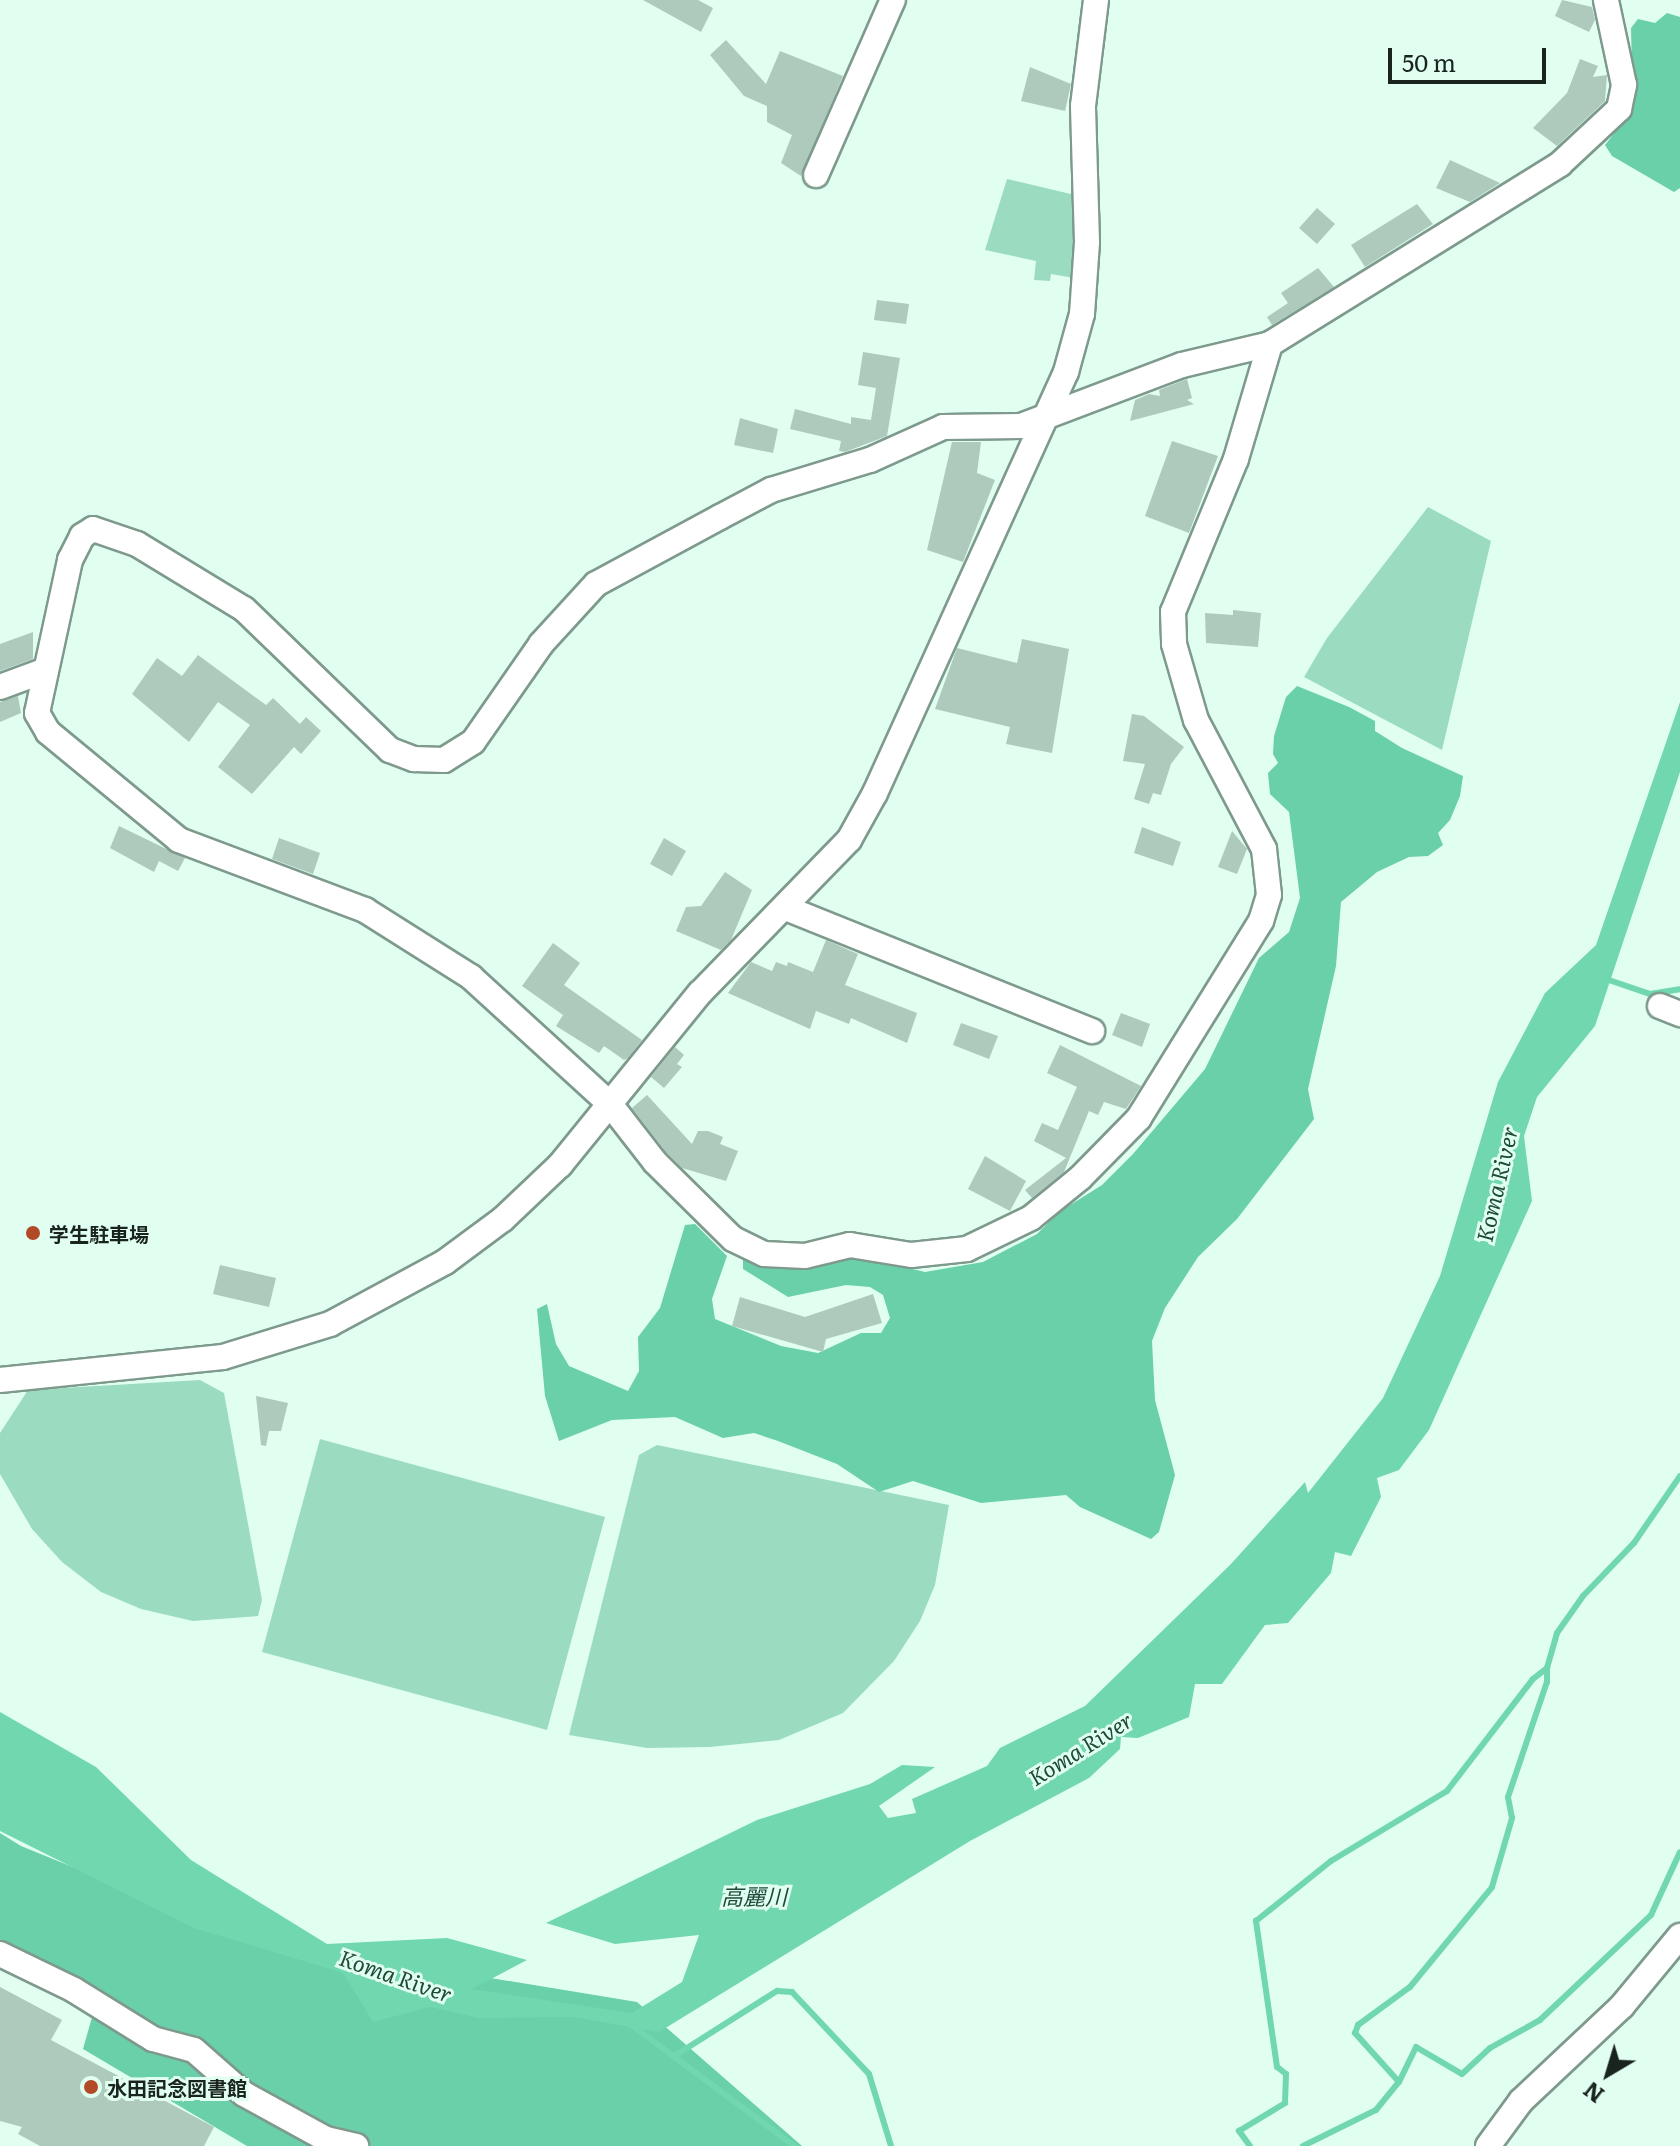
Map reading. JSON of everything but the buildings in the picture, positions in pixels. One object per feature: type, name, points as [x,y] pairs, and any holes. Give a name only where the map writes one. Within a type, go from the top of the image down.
[{"type":"street","points":[[0,1380],[223,1357],[343,1318],[418,1279],[503,1219],[560,1165],[700,993],[849,840],[875,793],[1066,372],[1082,314],[1087,242],[1083,106],[1096,0]]},
{"type":"street","points":[[1270,344],[1236,459],[1173,612],[1174,644],[1196,720],[1264,849],[1269,895],[1261,921],[1139,1118],[1068,1188],[1031,1218],[987,1241],[939,1255],[850,1245],[805,1256],[764,1254],[733,1239],[655,1162],[610,1104],[471,977],[418,940],[365,910],[207,853],[153,822],[48,732],[37,713],[70,560],[82,536],[93,529],[137,544],[244,609],[390,750],[414,759],[444,760],[473,742],[541,644],[596,584],[810,474],[870,460],[943,427],[1021,426],[1182,365],[1270,344],[1560,164],[1602,130],[1619,109],[1624,85],[1606,0]]},
{"type":"street","points":[[816,175],[887,1]]},
{"type":"street","points":[[0,687],[46,670]]},
{"type":"street","points":[[786,908],[1092,1031]]},
{"type":"street","points":[[1488,2146],[1521,2101],[1622,2006],[1680,1936]]},
{"type":"street","points":[[0,1954],[74,1990],[153,2039],[194,2050],[244,2094],[326,2139],[356,2146]]},
{"type":"shaded area","points":[[1667,13],[1680,17],[1680,188],[1674,192],[1612,156],[1605,145],[1633,109],[1631,28],[1638,19],[1655,23]]},
{"type":"shaded area","points":[[1007,179],[1075,195],[1074,278],[1051,274],[1050,281],[1034,280],[1036,261],[985,250]]},
{"type":"shaded area","points":[[1428,507],[1491,541],[1442,750],[1304,677],[1327,638]]},
{"type":"shaded area","points":[[1297,686],[1375,721],[1375,731],[1402,748],[1463,776],[1460,796],[1450,820],[1438,833],[1443,845],[1428,856],[1409,857],[1377,872],[1341,902],[1336,966],[1308,1089],[1314,1119],[1237,1219],[1198,1257],[1165,1308],[1152,1341],[1155,1400],[1175,1475],[1159,1532],[1151,1539],[1080,1507],[1066,1495],[981,1503],[913,1481],[879,1492],[837,1464],[778,1441],[754,1433],[723,1438],[675,1417],[612,1420],[559,1441],[545,1396],[537,1309],[547,1304],[556,1344],[569,1366],[628,1391],[639,1371],[638,1337],[660,1308],[685,1225],[695,1224],[727,1256],[712,1299],[715,1319],[781,1346],[818,1353],[861,1333],[881,1333],[890,1318],[883,1295],[870,1287],[846,1285],[788,1297],[743,1269],[743,1257],[764,1266],[796,1268],[855,1255],[925,1272],[983,1262],[1037,1234],[1059,1212],[1102,1185],[1133,1154],[1205,1069],[1259,958],[1289,932],[1300,898],[1289,812],[1270,794],[1268,773],[1278,763],[1273,754],[1274,736],[1286,697]]},
{"type":"shaded area","points":[[200,1380],[224,1393],[262,1600],[258,1616],[193,1621],[141,1609],[101,1592],[62,1562],[32,1529],[0,1474],[0,1433],[28,1390]]},
{"type":"shaded area","points":[[320,1439],[605,1517],[547,1730],[262,1652]]},
{"type":"shaded area","points":[[657,1445],[949,1505],[935,1585],[920,1621],[894,1661],[843,1713],[779,1740],[710,1747],[647,1748],[569,1735],[639,1455]]},
{"type":"shaded area","points":[[0,1833],[21,1846],[198,1918],[454,1972],[637,2002],[802,2146],[247,2146],[83,2049],[100,1989],[0,1945]]},
{"type":"water","name":"高麗川","points":[[1680,702],[1680,772],[1595,1026],[1537,1097],[1524,1136],[1532,1201],[1429,1430],[1399,1470],[1377,1478],[1381,1497],[1351,1556],[1335,1552],[1331,1573],[1288,1623],[1265,1625],[1222,1684],[1195,1684],[1189,1717],[1138,1738],[1121,1737],[1120,1749],[1089,1778],[970,1841],[659,2032],[573,2017],[478,2018],[430,2007],[373,2022],[343,1973],[194,1928],[0,1831],[0,1712],[96,1767],[191,1860],[327,1944],[447,1938],[527,1960],[472,1989],[632,2013],[682,1982],[699,1935],[615,1944],[546,1923],[757,1820],[870,1784],[902,1765],[935,1767],[879,1806],[888,1818],[916,1813],[912,1799],[987,1766],[1000,1748],[1085,1706],[1231,1564],[1305,1482],[1308,1493],[1383,1398],[1440,1276],[1498,1082],[1545,993],[1596,945]]},
{"type":"waterway","points":[[1603,978],[1650,994],[1680,989]]},
{"type":"waterway","points":[[1250,2146],[1239,2131],[1285,2103],[1286,2074],[1277,2067],[1256,1921],[1331,1861],[1447,1791],[1533,1679],[1547,1668],[1557,1633],[1583,1596],[1634,1543],[1680,1476]]},
{"type":"waterway","points":[[1399,2082],[1355,2033],[1358,2025],[1410,1987],[1492,1887],[1512,1818],[1508,1797],[1547,1682],[1547,1668]]},
{"type":"waterway","points":[[1303,2146],[1376,2110],[1399,2082],[1416,2047],[1462,2074],[1490,2048],[1540,2020],[1651,1915],[1680,1852]]},
{"type":"waterway","points":[[676,2055],[777,1991],[792,1992],[869,2074],[891,2146]]},
{"type":"waterway","points":[[630,2024],[794,2146]]},
{"type":"place","name":"学生駐車場","points":[[33,1233]]},
{"type":"place","name":"水田記念図書館","points":[[91,2087]]},
{"type":"water label","name":"Koma River","points":[[1496,1184]]},
{"type":"water label","name":"Koma River","points":[[1080,1748]]},
{"type":"water label","name":"Koma River","points":[[396,1975]]}]
